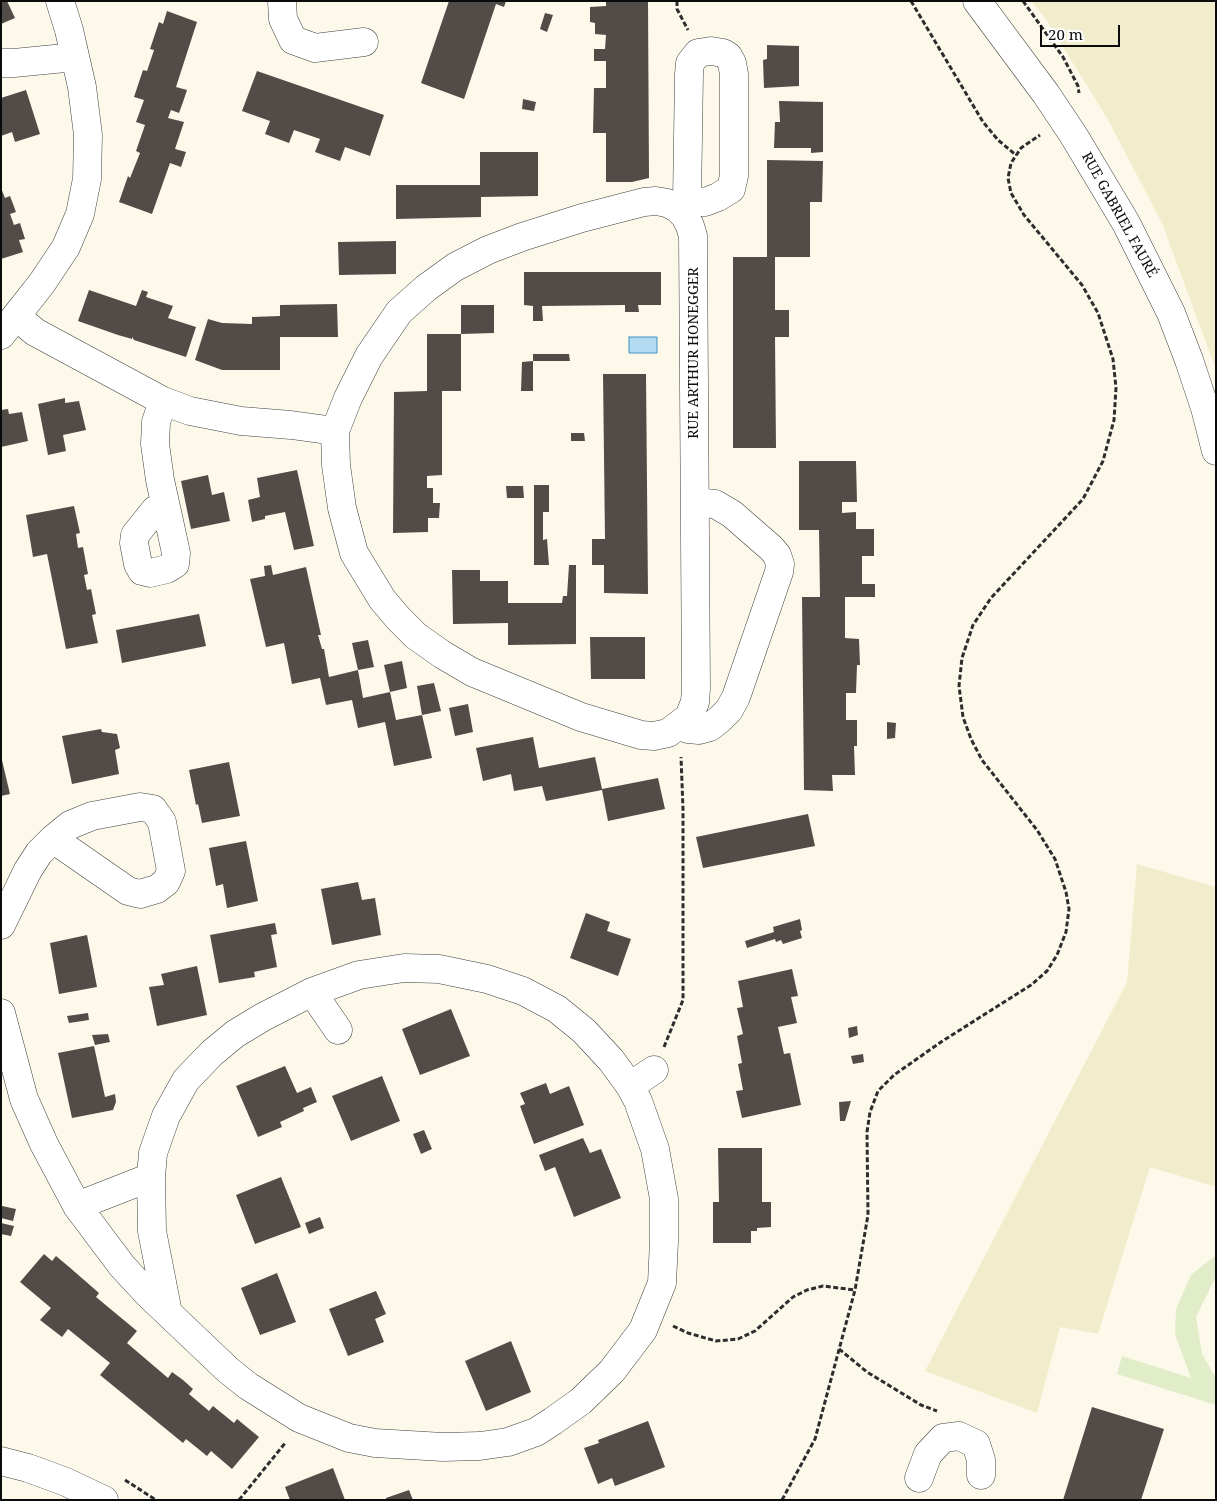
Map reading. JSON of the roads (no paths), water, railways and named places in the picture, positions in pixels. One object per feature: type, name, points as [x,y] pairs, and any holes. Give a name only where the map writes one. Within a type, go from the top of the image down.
[{"type":"street","points":[[61,1],[70,30],[82,87],[88,135],[87,179],[80,214],[66,247],[42,283],[9,326],[36,332],[163,401],[190,411],[241,421],[335,431]]},
{"type":"street","points":[[282,1],[283,19],[293,40],[315,48],[364,42]]},
{"type":"street","name":"RUE GABRIEL FAURÉ","points":[[977,1],[1063,119],[1126,223],[1171,313],[1205,408],[1216,451]]},
{"type":"street","points":[[682,205],[690,63],[698,53],[711,51],[723,53],[728,56],[732,63],[734,74],[734,176],[731,189],[705,202],[682,205],[656,201],[635,204],[522,237],[488,250],[455,267],[426,288],[399,312],[369,356],[348,398],[335,431],[336,465],[342,508],[354,553],[382,599],[416,636],[472,672],[581,716],[642,735],[654,736],[668,733],[679,726],[688,730],[700,730],[710,727],[729,710],[736,697],[779,572],[780,564],[777,555],[732,514],[715,504],[695,502]]},
{"type":"street","points":[[1,63],[75,57]]},
{"type":"street","name":"RUE ARTHUR HONEGGER","points":[[679,726],[689,716],[695,702],[696,688],[693,236],[682,205]]},
{"type":"street","points":[[163,401],[156,422],[154,444],[166,507]]},
{"type":"street","points":[[1,925],[28,870],[39,853],[53,839]]},
{"type":"street","points":[[1,1013],[24,1099],[44,1144],[77,1206],[122,1266],[168,1313],[228,1370],[248,1386],[299,1418],[349,1438],[375,1444],[443,1447],[480,1446],[508,1442],[536,1432],[581,1401],[612,1371],[643,1330],[662,1283],[664,1199],[655,1149],[638,1101],[630,1086],[611,1060],[584,1031],[557,1009],[523,991],[488,979],[439,969],[404,968],[359,975],[312,992],[263,1017],[235,1034],[212,1053],[186,1080],[166,1116],[153,1153],[151,1177],[152,1231],[168,1313]]},
{"type":"street","points":[[312,992],[338,1030]]},
{"type":"street","points":[[630,1086],[654,1070]]},
{"type":"street","points":[[77,1206],[151,1177]]},
{"type":"street","points":[[919,1478],[928,1454],[942,1438],[959,1436],[976,1444],[981,1460],[981,1475]]},
{"type":"street","points":[[1,1461],[28,1468],[66,1482],[104,1500]]},
{"type":"water","points":[[629,337],[657,337],[657,353],[629,353]]}]
